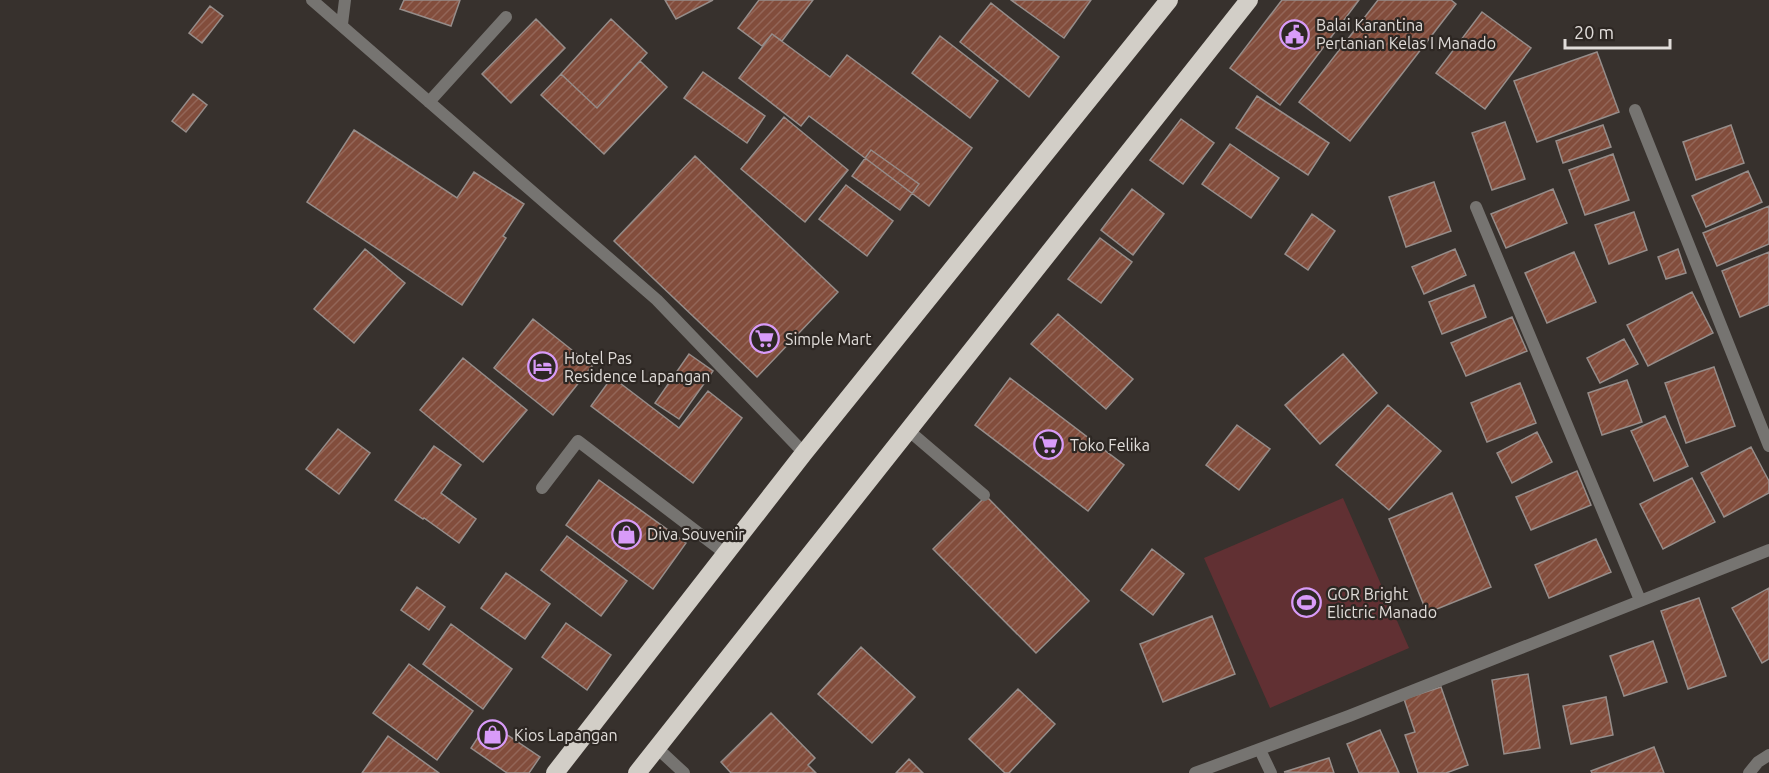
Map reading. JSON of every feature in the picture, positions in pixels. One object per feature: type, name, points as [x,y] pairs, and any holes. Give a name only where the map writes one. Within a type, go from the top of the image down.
[{"type":"highway","points":[[555,773],[804,453],[1169,0]]},
{"type":"highway","points":[[637,773],[1249,0]]},
{"type":"street","points":[[312,0],[657,300],[804,453]]},
{"type":"street","points":[[342,24],[345,0]]},
{"type":"street","points":[[429,102],[506,17]]},
{"type":"street","points":[[1635,110],[1769,446]]},
{"type":"street","points":[[1476,207],[1640,600]]},
{"type":"street","points":[[908,430],[984,495]]},
{"type":"street","points":[[542,488],[578,441],[726,554]]},
{"type":"street","points":[[1195,773],[1260,750],[1769,550]]},
{"type":"street","points":[[657,748],[684,773]]},
{"type":"street","points":[[1260,750],[1271,773]]},
{"type":"street","points":[[1749,773],[1758,762],[1769,755]]},
{"type":"shaded area","name":"GOR Bright Elictric Manado","points":[[1343,498],[1409,648],[1270,708],[1204,558]]},
{"type":"building","points":[[404,0],[460,0],[451,26],[400,9]]},
{"type":"building","points":[[665,0],[713,0],[676,19]]},
{"type":"building","points":[[759,0],[813,0],[782,41],[772,34],[762,46],[738,28]]},
{"type":"building","points":[[1011,0],[1091,0],[1064,38]]},
{"type":"building","name":"Balai Karantina Pertanian Kelas I Manado","points":[[1282,0],[1359,0],[1280,105],[1230,68]]},
{"type":"building","points":[[1378,0],[1451,0],[1456,4],[1350,141],[1299,102]]},
{"type":"building","points":[[991,3],[1059,57],[1029,97],[960,42]]},
{"type":"building","points":[[210,6],[223,16],[202,43],[189,33]]},
{"type":"building","points":[[1482,12],[1531,48],[1485,109],[1436,73]]},
{"type":"building","points":[[536,19],[565,48],[511,103],[482,74]]},
{"type":"building","points":[[611,19],[647,53],[597,108],[561,74]]},
{"type":"building","points":[[772,34],[830,77],[847,55],[972,148],[929,206],[809,116],[801,126],[739,78]]},
{"type":"building","points":[[940,36],[998,81],[970,118],[912,73]]},
{"type":"building","points":[[1597,52],[1619,112],[1537,142],[1514,81]]},
{"type":"building","points":[[640,61],[667,87],[604,154],[541,95],[561,74],[597,108]]},
{"type":"building","points":[[703,72],[765,116],[747,143],[684,98]]},
{"type":"building","points":[[193,94],[207,105],[186,132],[172,121]]},
{"type":"building","points":[[1257,96],[1329,143],[1308,175],[1236,128]]},
{"type":"building","points":[[784,117],[848,170],[805,222],[741,169]]},
{"type":"building","points":[[1181,119],[1214,143],[1183,184],[1150,160]]},
{"type":"building","points":[[1505,122],[1525,179],[1492,190],[1472,133]]},
{"type":"building","points":[[1603,125],[1611,147],[1563,163],[1556,141]]},
{"type":"building","points":[[1731,125],[1744,163],[1696,180],[1683,142]]},
{"type":"building","points":[[354,130],[457,198],[474,172],[524,204],[503,236],[506,238],[462,305],[307,202]]},
{"type":"building","points":[[1230,144],[1279,178],[1251,218],[1202,184]]},
{"type":"building","points":[[871,150],[919,184],[900,210],[852,176]]},
{"type":"building","points":[[1613,154],[1629,200],[1585,215],[1569,170]]},
{"type":"building","points":[[695,156],[838,292],[757,377],[614,241]]},
{"type":"building","points":[[1748,171],[1762,202],[1706,227],[1692,196]]},
{"type":"building","points":[[1434,182],[1451,231],[1406,247],[1389,197]]},
{"type":"building","points":[[846,185],[893,221],[867,256],[819,219]]},
{"type":"building","points":[[1132,189],[1164,214],[1133,255],[1101,230]]},
{"type":"building","points":[[1553,189],[1567,223],[1506,248],[1491,214]]},
{"type":"building","points":[[1769,206],[1769,244],[1717,266],[1703,233]]},
{"type":"building","points":[[1634,212],[1647,250],[1609,264],[1595,225]]},
{"type":"building","points":[[1312,214],[1335,231],[1308,270],[1285,254]]},
{"type":"building","points":[[1100,238],[1132,262],[1101,303],[1068,279]]},
{"type":"building","points":[[365,249],[405,283],[354,343],[314,309]]},
{"type":"building","points":[[1455,249],[1466,275],[1424,294],[1412,267]]},
{"type":"building","points":[[1678,249],[1686,273],[1666,279],[1658,257]]},
{"type":"building","points":[[1574,252],[1596,302],[1547,323],[1525,273]]},
{"type":"building","points":[[1769,252],[1769,305],[1740,317],[1722,271]]},
{"type":"building","points":[[1474,285],[1486,317],[1442,334],[1429,302]]},
{"type":"building","points":[[1692,292],[1713,333],[1648,366],[1627,325]]},
{"type":"building","points":[[1058,314],[1133,379],[1106,409],[1031,344]]},
{"type":"building","points":[[1512,317],[1527,351],[1466,376],[1451,343]]},
{"type":"building","name":"Hotel Pas Residence Lapangan","points":[[533,319],[592,366],[553,415],[494,368]]},
{"type":"building","points":[[1624,339],[1638,364],[1600,383],[1587,358]]},
{"type":"building","points":[[689,354],[713,371],[679,419],[655,403]]},
{"type":"building","points":[[1343,354],[1377,393],[1320,444],[1285,405]]},
{"type":"building","points":[[463,358],[527,410],[483,462],[420,410]]},
{"type":"building","points":[[1714,367],[1735,426],[1686,443],[1665,383]]},
{"type":"building","points":[[612,377],[679,428],[708,391],[742,418],[693,483],[591,406]]},
{"type":"building","name":"Toko Felika","points":[[1010,378],[1124,465],[1088,511],[975,425]]},
{"type":"building","points":[[1627,380],[1642,422],[1602,435],[1588,393]]},
{"type":"building","points":[[1520,383],[1536,423],[1487,442],[1471,403]]},
{"type":"building","points":[[1388,405],[1441,451],[1389,510],[1336,465]]},
{"type":"building","points":[[1665,416],[1688,466],[1654,481],[1631,431]]},
{"type":"building","points":[[1237,425],[1270,449],[1239,490],[1206,465]]},
{"type":"building","points":[[338,429],[370,453],[339,494],[306,469]]},
{"type":"building","points":[[1537,432],[1552,462],[1512,483],[1497,453]]},
{"type":"building","points":[[434,446],[461,465],[441,493],[476,519],[459,543],[395,500]]},
{"type":"building","points":[[1751,447],[1769,481],[1769,493],[1724,517],[1701,473]]},
{"type":"building","points":[[1577,471],[1591,505],[1531,530],[1516,497]]},
{"type":"building","points":[[1692,478],[1715,522],[1663,549],[1640,504]]},
{"type":"building","name":"Diva Souvenir","points":[[599,480],[686,543],[653,589],[566,525]]},
{"type":"building","points":[[1452,493],[1491,587],[1427,613],[1389,519]]},
{"type":"building","points":[[986,496],[1089,601],[1036,653],[933,549]]},
{"type":"building","points":[[567,536],[627,581],[601,616],[541,570]]},
{"type":"building","points":[[1596,539],[1611,572],[1549,598],[1535,565]]},
{"type":"building","points":[[1152,549],[1184,574],[1153,615],[1121,590]]},
{"type":"building","points":[[506,573],[550,604],[525,639],[481,608]]},
{"type":"building","points":[[417,587],[445,607],[429,630],[401,610]]},
{"type":"building","points":[[1769,588],[1769,659],[1762,663],[1732,608]]},
{"type":"building","points":[[1699,598],[1726,676],[1688,689],[1661,611]]},
{"type":"building","points":[[1212,616],[1235,674],[1163,702],[1140,644]]},
{"type":"building","points":[[566,623],[611,655],[587,690],[542,657]]},
{"type":"building","points":[[451,624],[512,669],[483,709],[423,664]]},
{"type":"building","points":[[1653,641],[1667,682],[1624,696],[1610,656]]},
{"type":"building","points":[[861,647],[915,697],[872,743],[818,694]]},
{"type":"building","points":[[409,664],[473,711],[437,760],[373,713]]},
{"type":"building","points":[[1528,674],[1540,748],[1504,754],[1492,680]]},
{"type":"building","points":[[1441,687],[1468,765],[1446,773],[1418,773],[1405,735],[1415,732],[1404,699]]},
{"type":"building","points":[[1018,689],[1055,724],[1009,773],[1005,773],[969,739]]},
{"type":"building","points":[[1606,697],[1613,735],[1571,744],[1563,706]]},
{"type":"building","points":[[771,713],[815,758],[808,765],[816,773],[731,773],[721,762]]},
{"type":"building","name":"Kios Lapangan","points":[[488,722],[540,757],[529,773],[507,773],[471,748]]},
{"type":"building","points":[[1380,730],[1399,773],[1359,773],[1347,744]]},
{"type":"building","points":[[388,736],[439,773],[362,773]]},
{"type":"building","points":[[1654,747],[1664,773],[1592,773],[1591,771]]},
{"type":"building","points":[[1329,758],[1334,773],[1284,772]]},
{"type":"building","points":[[909,759],[923,773],[896,773]]},
{"type":"place","name":"Balai Karantina Pertanian Kelas I Manado","points":[[1295,34]]},
{"type":"place","name":"Simple Mart","points":[[764,339]]},
{"type":"place","name":"Hotel Pas Residence Lapangan","points":[[543,367]]},
{"type":"place","name":"Toko Felika","points":[[1049,445]]},
{"type":"place","name":"Diva Souvenir","points":[[626,534]]},
{"type":"place","name":"GOR Bright Elictric Manado","points":[[1306,603]]},
{"type":"place","name":"Kios Lapangan","points":[[493,735]]}]
